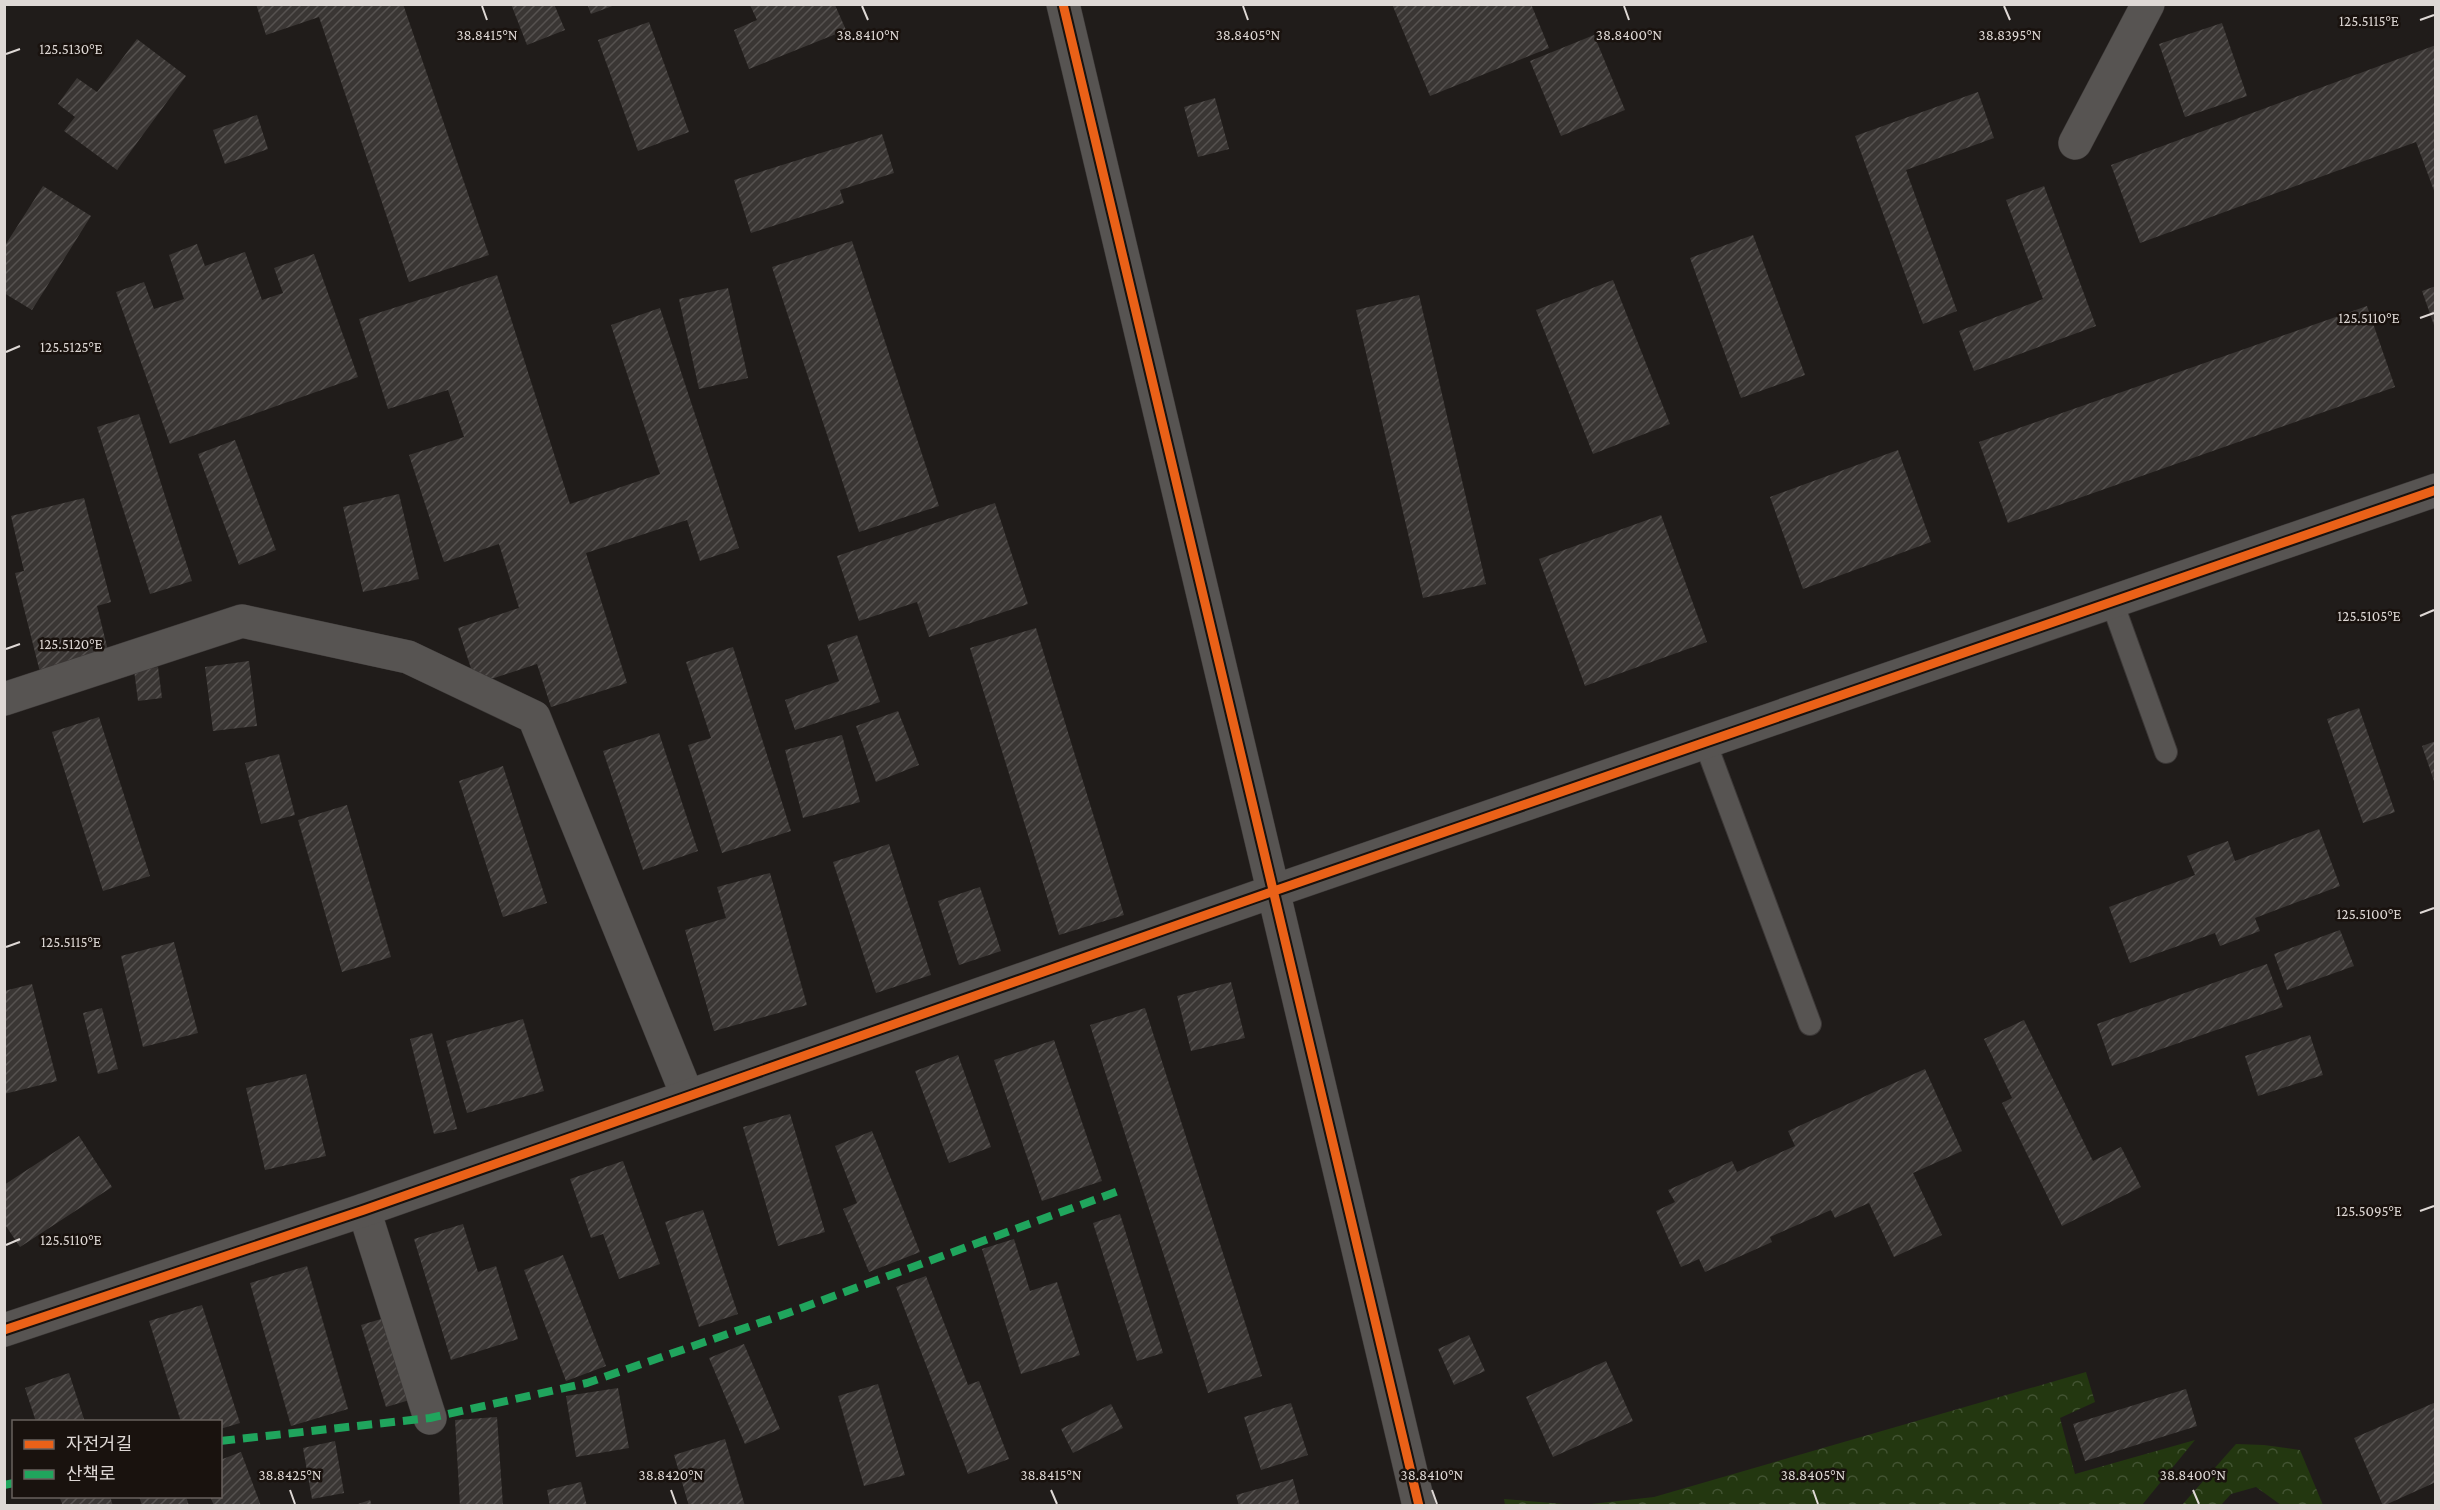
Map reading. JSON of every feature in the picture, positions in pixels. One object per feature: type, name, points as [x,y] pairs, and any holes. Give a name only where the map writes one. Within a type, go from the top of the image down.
[{"type":"street","points":[[1063,4],[1419,1506]]},
{"type":"street","points":[[2075,143],[2148,4]]},
{"type":"street","points":[[4,1330],[364,1210],[1274,891],[2436,490]]},
{"type":"street","points":[[4,699],[242,621],[408,657],[534,717],[687,1095]]},
{"type":"street","points":[[364,1210],[430,1418]]},
{"type":"lane","points":[[2112,602],[2166,752]]},
{"type":"lane","points":[[1705,742],[1810,1024]]},
{"type":"green space","points":[[2086,1372],[2095,1402],[2060,1418],[2075,1474],[2195,1440],[2142,1505],[1582,1505],[1654,1497]]},
{"type":"green space","points":[[2236,1444],[2300,1450],[2323,1505],[2281,1505],[2256,1487],[2231,1494],[2221,1505],[2182,1505]]},
{"type":"green space","points":[[1504,1499],[1577,1505],[1505,1505]]},
{"type":"building","points":[[256,4],[403,4],[489,255],[409,282],[319,17],[266,35]]},
{"type":"building","points":[[511,4],[554,4],[565,30],[527,45]]},
{"type":"building","points":[[587,4],[615,4],[615,5],[591,14]]},
{"type":"building","points":[[1392,4],[1531,4],[1549,48],[1430,96]]},
{"type":"building","points":[[750,5],[835,5],[846,30],[749,69],[734,30],[757,20]]},
{"type":"building","points":[[649,22],[689,132],[638,151],[598,40]]},
{"type":"building","points":[[2222,23],[2247,96],[2185,117],[2159,44]]},
{"type":"building","points":[[1594,35],[1625,110],[1561,136],[1530,61]]},
{"type":"building","points":[[137,39],[186,76],[117,170],[64,131],[75,117],[58,104],[77,78],[97,92]]},
{"type":"building","points":[[2436,45],[2436,196],[2416,142],[2140,243],[2111,165]]},
{"type":"building","points":[[1978,92],[1994,138],[1906,170],[1957,311],[1923,324],[1855,136]]},
{"type":"building","points":[[1215,98],[1229,149],[1198,157],[1184,107]]},
{"type":"building","points":[[257,115],[268,149],[225,164],[213,130]]},
{"type":"building","points":[[882,134],[894,173],[840,190],[844,203],[751,233],[734,180]]},
{"type":"building","points":[[43,186],[91,216],[32,310],[4,293],[4,247]]},
{"type":"building","points":[[2044,186],[2096,326],[1974,371],[1959,331],[2043,299],[2006,200]]},
{"type":"building","points":[[1753,235],[1805,375],[1741,398],[1690,258]]},
{"type":"building","points":[[852,241],[939,506],[859,532],[772,267]]},
{"type":"building","points":[[197,244],[205,266],[245,252],[262,300],[283,293],[274,268],[314,254],[358,377],[170,444],[116,292],[144,282],[154,309],[184,299],[169,255]]},
{"type":"building","points":[[497,275],[570,504],[660,474],[611,325],[660,308],[739,548],[700,561],[687,520],[586,553],[627,683],[551,707],[537,664],[476,684],[458,628],[519,608],[499,544],[444,562],[409,455],[464,437],[448,390],[388,409],[359,319]]},
{"type":"building","points":[[1613,280],[1670,424],[1593,454],[1536,310]]},
{"type":"building","points":[[2436,286],[2436,328],[2435,328],[2422,291]]},
{"type":"building","points":[[728,288],[748,378],[699,389],[679,299]]},
{"type":"building","points":[[1419,295],[1486,584],[1423,598],[1356,310]]},
{"type":"building","points":[[2367,306],[2395,387],[2008,523],[1979,442]]},
{"type":"building","points":[[139,414],[192,581],[150,594],[97,427]]},
{"type":"building","points":[[235,440],[276,550],[239,565],[198,454]]},
{"type":"building","points":[[1898,450],[1931,542],[1803,589],[1770,497]]},
{"type":"building","points":[[399,494],[419,579],[363,592],[343,507]]},
{"type":"building","points":[[84,498],[111,602],[97,606],[111,663],[42,680],[15,573],[24,571],[11,516]]},
{"type":"building","points":[[995,503],[1028,604],[929,637],[917,602],[859,621],[837,556]]},
{"type":"building","points":[[1661,515],[1707,642],[1585,686],[1539,559]]},
{"type":"building","points":[[1036,628],[1124,915],[1059,935],[970,648]]},
{"type":"building","points":[[857,635],[880,702],[795,730],[785,700],[839,681],[827,645]]},
{"type":"building","points":[[733,647],[791,831],[722,853],[688,745],[711,738],[686,662]]},
{"type":"building","points":[[249,661],[257,726],[213,731],[205,667]]},
{"type":"building","points":[[158,667],[162,698],[138,701],[134,670]]},
{"type":"building","points":[[2359,708],[2395,812],[2363,823],[2327,719]]},
{"type":"building","points":[[898,711],[919,765],[876,782],[856,726]]},
{"type":"building","points":[[99,717],[150,876],[103,891],[52,732]]},
{"type":"building","points":[[659,733],[698,851],[643,870],[603,751]]},
{"type":"building","points":[[842,735],[860,802],[803,818],[785,750]]},
{"type":"building","points":[[2436,741],[2436,784],[2435,784],[2422,746]]},
{"type":"building","points":[[279,754],[295,815],[261,824],[245,763]]},
{"type":"building","points":[[503,766],[547,903],[503,917],[459,781]]},
{"type":"building","points":[[347,805],[391,957],[342,972],[298,820]]},
{"type":"building","points":[[2319,829],[2340,886],[2255,918],[2260,931],[2220,946],[2215,933],[2130,963],[2109,907],[2195,875],[2187,856],[2228,841],[2235,861]]},
{"type":"building","points":[[889,844],[931,975],[876,993],[833,862]]},
{"type":"building","points":[[770,873],[807,1005],[714,1031],[685,930],[726,918],[717,887]]},
{"type":"building","points":[[980,887],[1001,951],[959,965],[938,901]]},
{"type":"building","points":[[2340,930],[2354,966],[2287,990],[2274,954]]},
{"type":"building","points":[[174,942],[198,1033],[143,1047],[121,956]]},
{"type":"building","points":[[2267,964],[2283,1007],[2112,1066],[2097,1024]]},
{"type":"building","points":[[1231,982],[1245,1038],[1191,1051],[1177,996]]},
{"type":"building","points":[[32,984],[57,1081],[4,1094],[4,991]]},
{"type":"building","points":[[102,1008],[118,1069],[98,1074],[83,1013]]},
{"type":"building","points":[[1145,1008],[1262,1376],[1208,1393],[1090,1025]]},
{"type":"building","points":[[523,1019],[544,1091],[467,1113],[446,1041]]},
{"type":"building","points":[[2024,1020],[2093,1161],[2121,1147],[2141,1187],[2062,1226],[2002,1103],[2012,1098],[1984,1039]]},
{"type":"building","points":[[432,1033],[457,1129],[434,1134],[410,1039]]},
{"type":"building","points":[[2310,1035],[2323,1075],[2258,1096],[2245,1056]]},
{"type":"building","points":[[1054,1040],[1102,1181],[1042,1201],[994,1060]]},
{"type":"building","points":[[958,1055],[991,1147],[949,1163],[915,1071]]},
{"type":"building","points":[[1925,1069],[1962,1151],[1913,1173],[1942,1235],[1894,1257],[1869,1203],[1835,1218],[1831,1210],[1770,1237],[1772,1242],[1705,1272],[1699,1259],[1681,1267],[1656,1211],[1675,1202],[1668,1190],[1732,1161],[1737,1172],[1795,1146],[1788,1131]]},
{"type":"building","points":[[306,1074],[326,1156],[265,1170],[246,1088]]},
{"type":"building","points":[[790,1114],[825,1232],[778,1246],[743,1127]]},
{"type":"building","points":[[872,1131],[920,1252],[869,1272],[843,1209],[857,1203],[835,1146]]},
{"type":"building","points":[[79,1136],[112,1187],[20,1247],[4,1223],[4,1185]]},
{"type":"building","points":[[623,1161],[660,1264],[619,1279],[603,1234],[591,1238],[570,1179]]},
{"type":"building","points":[[703,1210],[738,1314],[699,1327],[665,1222]]},
{"type":"building","points":[[1120,1214],[1163,1353],[1137,1361],[1093,1223]]},
{"type":"building","points":[[463,1224],[478,1272],[496,1266],[518,1339],[451,1360],[414,1239]]},
{"type":"building","points":[[1014,1239],[1030,1291],[1057,1282],[1080,1355],[1021,1374],[982,1249]]},
{"type":"building","points":[[563,1255],[606,1366],[566,1381],[524,1270]]},
{"type":"building","points":[[307,1266],[348,1409],[291,1426],[250,1283]]},
{"type":"building","points":[[926,1276],[968,1385],[979,1381],[1009,1459],[968,1474],[896,1287]]},
{"type":"building","points":[[202,1305],[240,1423],[222,1428],[222,1420],[180,1420],[149,1321]]},
{"type":"building","points":[[388,1317],[413,1399],[386,1407],[361,1325]]},
{"type":"building","points":[[1469,1335],[1485,1371],[1454,1385],[1438,1349]]},
{"type":"building","points":[[744,1344],[780,1429],[745,1444],[709,1358]]},
{"type":"building","points":[[1606,1361],[1633,1421],[1553,1457],[1526,1397]]},
{"type":"building","points":[[69,1373],[84,1420],[35,1420],[25,1388]]},
{"type":"building","points":[[878,1384],[905,1475],[864,1486],[838,1396]]},
{"type":"building","points":[[618,1388],[629,1448],[576,1457],[566,1396]]},
{"type":"building","points":[[2186,1389],[2197,1426],[2085,1461],[2073,1424]]},
{"type":"building","points":[[2436,1402],[2436,1482],[2383,1506],[2354,1438]]},
{"type":"building","points":[[1291,1403],[1308,1455],[1261,1470],[1244,1417]]},
{"type":"building","points":[[1111,1404],[1123,1428],[1073,1453],[1061,1429]]},
{"type":"building","points":[[497,1417],[503,1506],[460,1506],[455,1420]]},
{"type":"building","points":[[725,1439],[745,1506],[689,1506],[674,1455]]},
{"type":"building","points":[[335,1441],[344,1493],[312,1499],[303,1448]]},
{"type":"building","points":[[241,1452],[261,1506],[214,1506],[211,1498],[222,1498],[222,1459]]},
{"type":"building","points":[[1293,1479],[1300,1506],[1239,1506],[1236,1495]]},
{"type":"building","points":[[581,1482],[587,1506],[550,1506],[547,1490]]},
{"type":"building","points":[[60,1498],[111,1498],[113,1506],[63,1506]]},
{"type":"building","points":[[140,1498],[187,1498],[189,1506],[142,1506]]},
{"type":"building","points":[[370,1500],[372,1506],[355,1506],[355,1505]]},
{"type":"marked path","points":[[222,1441],[430,1418],[587,1383],[788,1313],[1121,1190]]},
{"type":"marked path","points":[[4,1485],[12,1483]]},
{"type":"cycle path","points":[[1063,4],[1419,1506]]},
{"type":"cycle path","points":[[4,1330],[364,1210],[1274,891],[2436,490]]}]
